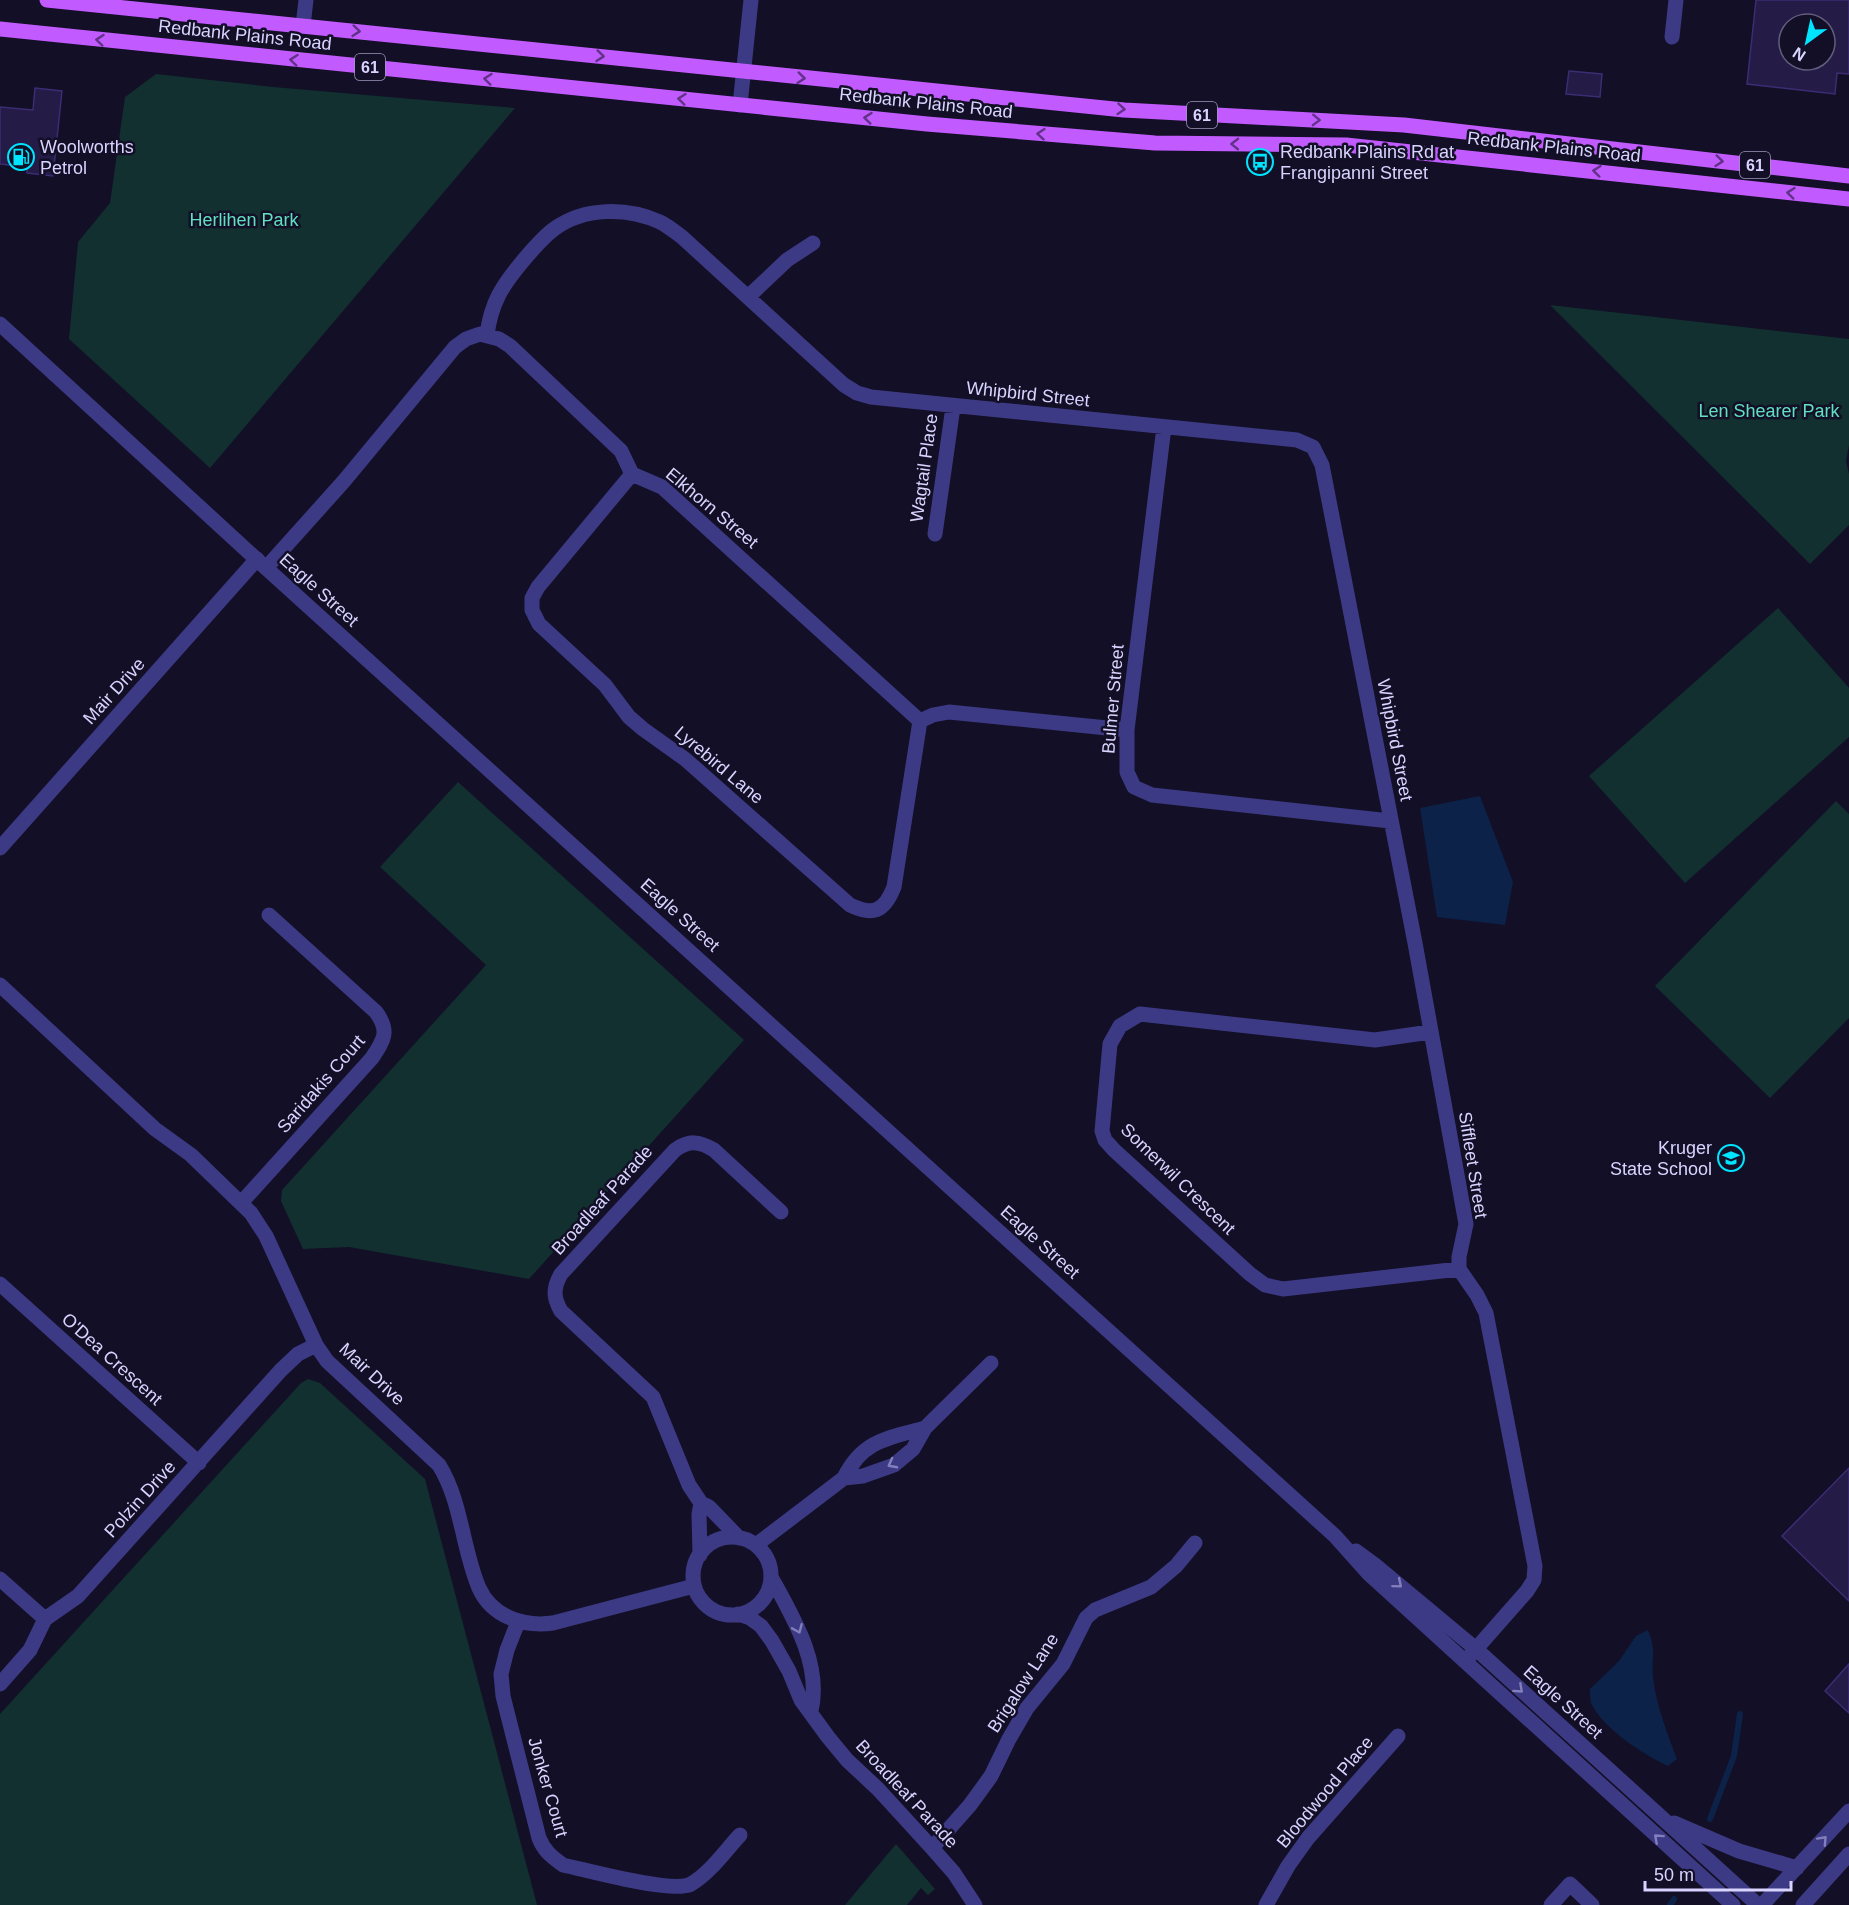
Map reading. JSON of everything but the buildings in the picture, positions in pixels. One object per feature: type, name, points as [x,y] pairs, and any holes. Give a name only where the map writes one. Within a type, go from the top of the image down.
[{"type":"main road","name":"Redbank Plains Road","points":[[47,0],[1124,110],[1404,125],[1849,176]]},
{"type":"main road","name":"Redbank Plains Road","points":[[0,30],[1101,140],[1155,143],[1346,145],[1849,199]]},
{"type":"street","points":[[303,26],[306,0]]},
{"type":"street","points":[[740,105],[750,0]]},
{"type":"street","points":[[1672,37],[1676,0]]},
{"type":"street","name":"Whipbird Street","points":[[487,335],[490,316],[502,286],[555,228],[569,220],[589,214],[614,211],[640,214],[662,223],[682,237],[844,385],[857,393],[871,397],[952,406],[1297,440],[1313,447],[1322,465],[1390,821]]},
{"type":"street","points":[[748,297],[787,260],[813,243]]},
{"type":"street","name":"Eagle Street","points":[[0,324],[261,564],[1335,1536],[1369,1574],[1733,1905]]},
{"type":"street","points":[[261,564],[344,481],[455,347],[474,336],[487,335],[510,346],[621,451],[632,474]]},
{"type":"street","name":"Wagtail Place","points":[[934,534],[952,406]]},
{"type":"street","name":"Bulmer Street","points":[[1164,427],[1127,730],[1126,772],[1134,787],[1152,795],[1390,821]]},
{"type":"street","name":"Lyrebird Lane","points":[[632,474],[538,587],[532,598],[532,610],[538,624],[605,685],[629,717],[685,759],[850,904],[865,912],[876,910],[889,901],[894,887],[920,721]]},
{"type":"street","name":"Elkhorn Street","points":[[632,474],[662,487],[920,721]]},
{"type":"street","name":"Mair Drive","points":[[0,848],[261,564]]},
{"type":"street","points":[[920,721],[949,712],[1127,730]]},
{"type":"street","name":"Siffleet Street","points":[[1390,821],[1466,1224],[1459,1257],[1459,1269]]},
{"type":"street","name":"Saridakis Court","points":[[241,1203],[372,1058],[383,1042],[385,1032],[383,1022],[376,1012],[269,915]]},
{"type":"street","name":"Mair Drive","points":[[0,985],[155,1129],[191,1155],[259,1223],[316,1345],[327,1361],[439,1465],[447,1477],[480,1589],[490,1603],[518,1622]]},
{"type":"street","name":"Somerwil Crescent","points":[[1430,1032],[1375,1040],[1140,1014],[1120,1026],[1110,1044],[1102,1131],[1105,1140],[1114,1150],[1265,1285],[1283,1289],[1459,1269]]},
{"type":"street","name":"Broadleaf Parade","points":[[739,1538],[710,1507],[701,1503],[682,1473],[653,1397],[561,1311],[554,1292],[561,1274],[684,1143],[705,1144],[714,1150],[781,1212]]},
{"type":"street","points":[[1459,1269],[1486,1313],[1535,1566],[1534,1580],[1527,1591],[1465,1661]]},
{"type":"street","name":"O'Dea Crescent","points":[[0,1284],[199,1463]]},
{"type":"street","name":"Polzin Drive","points":[[0,1684],[30,1650],[45,1619],[78,1596],[281,1370],[298,1354],[316,1345]]},
{"type":"street","points":[[844,1478],[863,1476],[894,1465],[913,1449],[925,1428],[991,1363]]},
{"type":"street","points":[[756,1545],[844,1478],[852,1462],[867,1448],[892,1436],[925,1428]]},
{"type":"street","points":[[700,1555],[701,1503]]},
{"type":"street","name":"Eagle Street","points":[[1335,1536],[1375,1565],[1476,1649],[1760,1905]]},
{"type":"street","points":[[771,1577],[767,1594],[762,1602],[755,1608],[738,1614],[720,1613],[710,1608],[694,1586],[694,1568],[700,1555],[713,1542],[724,1538],[739,1538],[756,1545],[767,1559],[771,1577],[799,1628],[810,1664],[813,1699],[811,1711]]},
{"type":"street","name":"Brigalow Lane","points":[[932,1848],[970,1805],[991,1776],[1027,1708],[1063,1664],[1086,1618],[1095,1610],[1151,1587],[1176,1566],[1196,1543]]},
{"type":"street","points":[[0,1578],[45,1619]]},
{"type":"street","points":[[518,1622],[537,1625],[553,1623],[694,1586]]},
{"type":"street","name":"Broadleaf Parade","points":[[738,1614],[750,1618],[761,1626],[789,1671],[801,1700],[828,1737],[954,1873],[975,1905]]},
{"type":"street","name":"Jonker Court","points":[[518,1622],[501,1674],[503,1696],[543,1849],[563,1865],[668,1888],[688,1886],[704,1874],[740,1835]]},
{"type":"street","name":"Bloodwood Place","points":[[1266,1905],[1288,1866],[1308,1838],[1398,1736]]},
{"type":"street","points":[[1760,1905],[1849,1811]]},
{"type":"street","points":[[1663,1819],[1739,1851],[1797,1868]]},
{"type":"street","points":[[1803,1905],[1849,1854]]},
{"type":"street","points":[[1551,1905],[1570,1884],[1593,1905]]},
{"type":"green space","name":"Herlihen Park","points":[[156,74],[273,87],[515,108],[210,468],[69,339],[78,242],[110,203],[125,97]]},
{"type":"green space","name":"Len Shearer Park","points":[[1550,305],[1849,339],[1849,445],[1846,461],[1849,474],[1849,525],[1810,564]]},
{"type":"green space","points":[[1778,608],[1849,688],[1849,737],[1685,883],[1589,776]]},
{"type":"green space","points":[[458,782],[744,1040],[529,1279],[349,1247],[303,1249],[281,1201],[282,1190],[486,965],[380,867]]},
{"type":"green space","points":[[1836,801],[1849,814],[1849,1018],[1770,1098],[1655,986]]},
{"type":"green space","points":[[308,1379],[320,1383],[425,1479],[537,1905],[0,1905],[0,1714],[301,1383]]},
{"type":"green space","points":[[896,1844],[935,1889],[928,1895],[921,1888],[907,1905],[845,1905]]},
{"type":"water","points":[[1480,796],[1513,882],[1505,925],[1437,917],[1420,808]]},
{"type":"water","points":[[1648,1630],[1653,1649],[1653,1677],[1657,1698],[1677,1759],[1668,1766],[1636,1748],[1614,1731],[1596,1712],[1590,1700],[1590,1689],[1619,1661],[1636,1636]]},
{"type":"waterway","points":[[1710,1819],[1734,1756],[1740,1714]]},
{"type":"waterway","points":[[1670,1905],[1674,1899]]},
{"type":"place","name":"Woolworths Petrol","points":[[21,157]]},
{"type":"place","name":"Redbank Plains Rd at Frangipanni Street","points":[[1260,162]]},
{"type":"place","name":"Kruger State School","points":[[1731,1158]]}]
